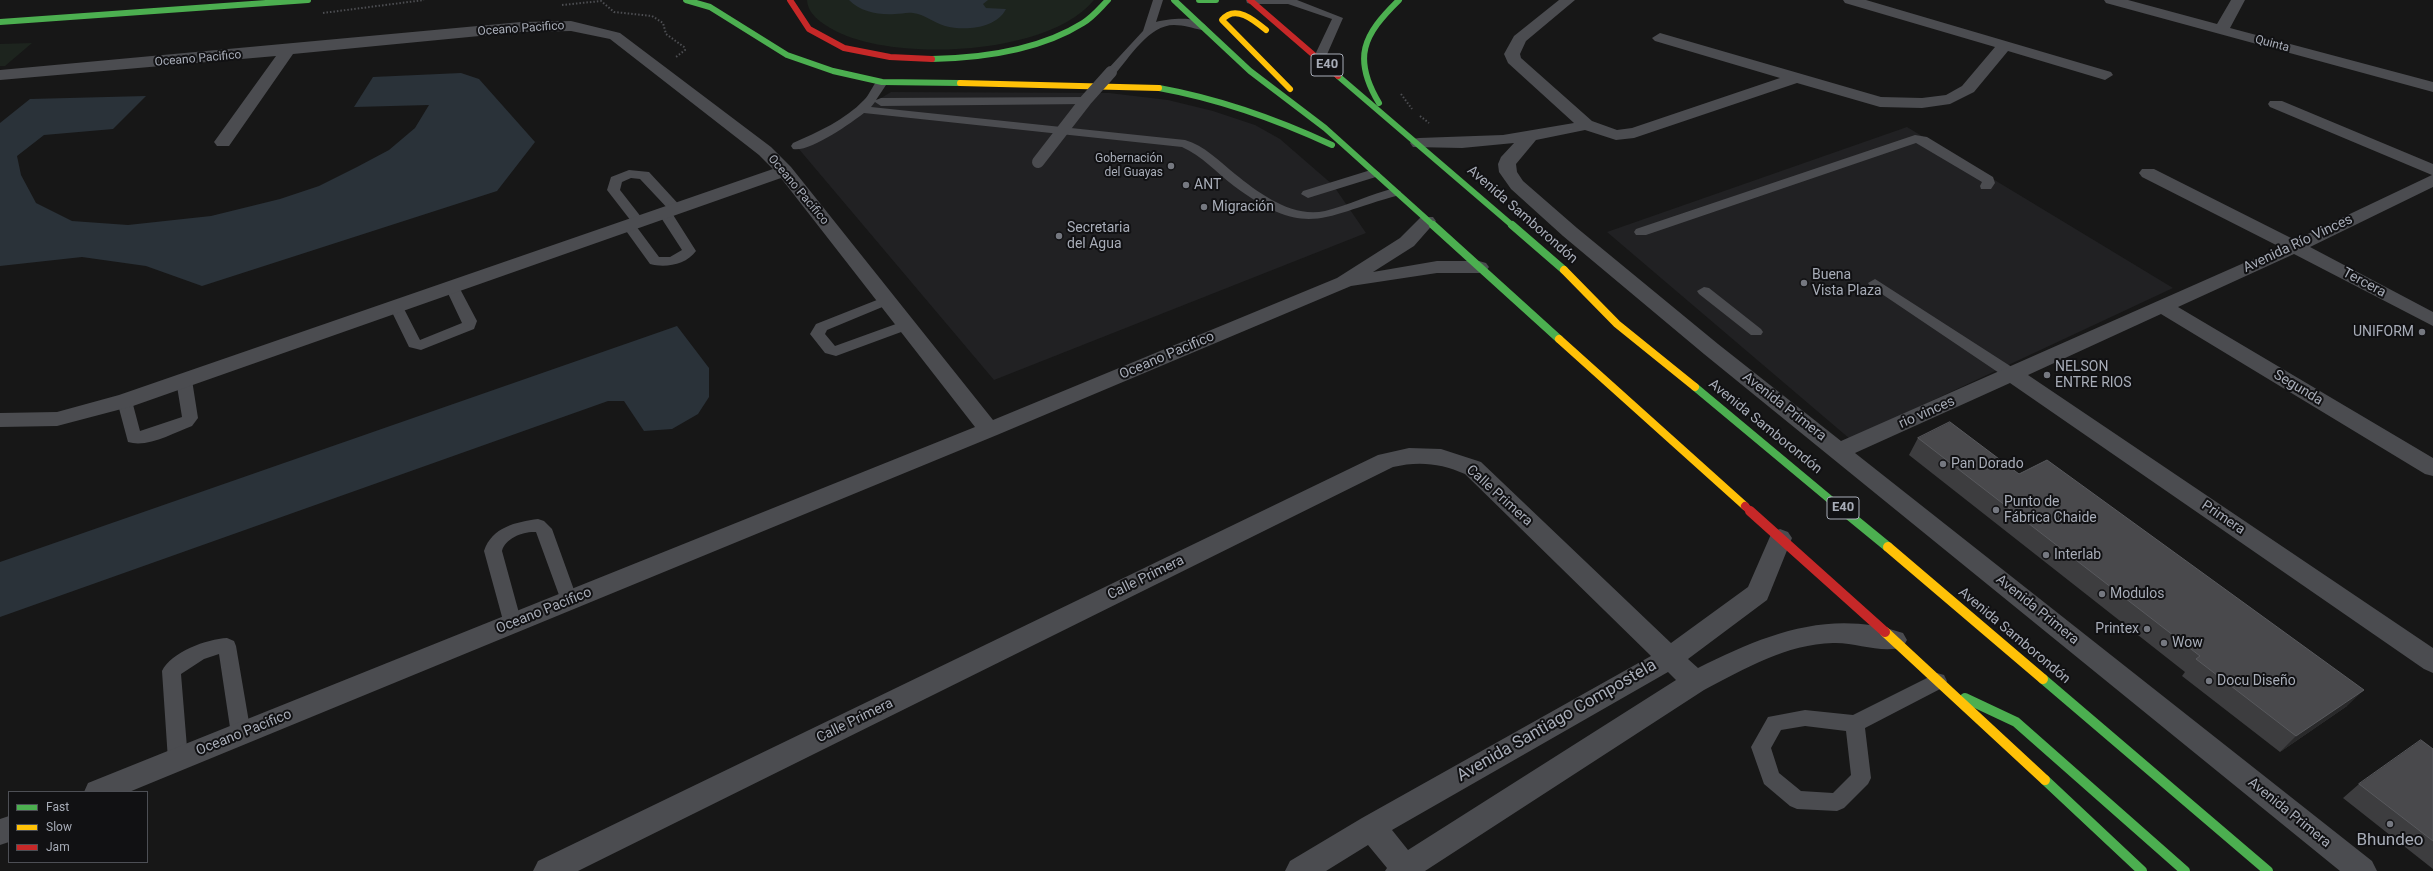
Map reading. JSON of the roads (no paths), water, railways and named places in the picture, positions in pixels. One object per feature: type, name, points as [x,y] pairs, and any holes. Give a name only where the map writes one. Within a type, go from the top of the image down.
[{"type":"highway","points":[[0,22],[61,20],[311,0]]},
{"type":"highway","points":[[686,0],[710,7],[787,55],[833,71],[882,82],[1141,86],[1180,90],[1274,118],[1355,156]]},
{"type":"highway","points":[[790,0],[800,21],[813,31],[848,49],[882,57],[922,60],[978,56],[1024,46],[1068,30],[1096,12],[1108,0]]},
{"type":"highway","points":[[1174,0],[1250,71],[1325,128]]},
{"type":"highway","points":[[1199,0],[1216,0]]},
{"type":"highway","points":[[1399,0],[1373,25],[1367,35],[1361,61],[1364,76],[1369,88],[1403,131]]},
{"type":"highway","name":"Avenida Samborondón","points":[[1251,1],[1419,143],[1576,281],[1628,334],[1805,476],[2268,871]]},
{"type":"highway","points":[[1273,35],[1244,14],[1233,14],[1222,20],[1270,68],[1325,128],[1355,156],[1894,640],[2142,871]]},
{"type":"highway","points":[[1308,63],[1361,94]]},
{"type":"highway","points":[[1941,685],[2016,722],[2185,871]]},
{"type":"street","points":[[1568,0],[1519,39],[1512,54],[1514,60],[1586,125],[1616,135],[1634,133],[1796,78]]},
{"type":"street","points":[[1850,0],[2105,75]]},
{"type":"street","name":"Quinta","points":[[2111,0],[2221,31],[2433,87]]},
{"type":"street","points":[[2221,31],[2238,0]]},
{"type":"street","name":"Oceano Pacifico","points":[[0,75],[288,50],[520,27],[571,26],[615,36],[765,151],[785,171],[990,430]]},
{"type":"street","points":[[1660,38],[1880,102],[1937,102],[1950,99],[1968,89],[2005,45]]},
{"type":"street","points":[[223,142],[288,50]]},
{"type":"street","points":[[2276,104],[2433,170]]},
{"type":"street","points":[[1419,143],[1464,144],[1530,137],[1586,125]]},
{"type":"street","name":"Avenida Primera","points":[[1530,137],[1510,157],[1507,164],[1508,172],[1517,185],[1570,232],[1711,350],[2362,871]]},
{"type":"street","points":[[0,420],[57,419],[125,401],[785,171]]},
{"type":"street","name":"Tercera","points":[[2148,173],[2295,247],[2433,320]]},
{"type":"street","name":"Avenida Río Vinces","points":[[2013,375],[2295,247],[2433,180]]},
{"type":"street","points":[[2412,189],[2433,199]]},
{"type":"street","name":"Oceano Pacifico","points":[[100,791],[990,430],[1344,282],[1407,242],[1427,221]]},
{"type":"street","name":"Oceano Pacifico","points":[[1344,282],[1430,268],[1479,266]]},
{"type":"street","name":"Segunda","points":[[2163,307],[2433,468]]},
{"type":"street","name":"rio vinces","points":[[1839,451],[2013,375]]},
{"type":"street","name":"Primera","points":[[2013,375],[2433,662]]},
{"type":"street","name":"Calle Primera","points":[[548,871],[1386,461],[1409,454],[1452,457],[1473,468],[1695,682]]},
{"type":"street","name":"Avenida Santiago Compostela","points":[[1300,871],[1372,827],[1670,658],[1758,593],[1780,538]]},
{"type":"street","points":[[1372,827],[1404,870],[1695,682],[1742,658],[1794,638],[1828,633],[1894,640]]},
{"type":"lane","points":[[1148,30],[1158,0]]},
{"type":"lane","points":[[1251,1],[1286,0],[1338,18],[1319,59]]},
{"type":"lane","points":[[1038,162],[1086,100],[1148,30],[1159,24],[1176,21],[1192,22],[1202,27]]},
{"type":"lane","points":[[797,146],[829,132],[865,105],[876,88],[882,82]]},
{"type":"lane","points":[[865,105],[1086,100]]},
{"type":"lane","points":[[865,105],[1185,144],[1196,149],[1266,202],[1287,211],[1316,216],[1395,192]]},
{"type":"lane","points":[[1641,232],[1915,140],[1923,140],[1988,180],[1989,183],[1986,186]]},
{"type":"lane","points":[[1308,194],[1374,173]]},
{"type":"lane","points":[[629,174],[644,175],[671,211],[689,251],[685,255],[668,261],[655,261],[613,190],[616,180],[629,174]]},
{"type":"lane","points":[[1875,283],[2013,375]]},
{"type":"lane","points":[[396,306],[414,344],[421,345],[469,326],[470,321],[452,287]]},
{"type":"lane","points":[[1704,291],[1756,332]]},
{"type":"lane","points":[[887,300],[821,327],[817,334],[830,350],[836,351],[908,326]]},
{"type":"lane","points":[[125,401],[134,438],[152,435],[186,422],[190,418],[184,380]]},
{"type":"lane","points":[[513,624],[493,551],[494,544],[500,537],[528,526],[538,525],[543,530],[569,601]]},
{"type":"lane","points":[[178,760],[171,671],[187,658],[216,645],[227,646],[241,734]]},
{"type":"lane","points":[[1855,724],[1861,778],[1837,802],[1797,800],[1771,778],[1761,747],[1775,723],[1805,718],[1855,724],[1941,685]]},
{"type":"place","name":"Gobernación del Guayas","points":[[1171,166]]},
{"type":"place","name":"ANT","points":[[1186,185]]},
{"type":"place","name":"Migración","points":[[1204,207]]},
{"type":"place","name":"Secretaria del Agua","points":[[1059,236]]},
{"type":"place","name":"Buena Vista Plaza","points":[[1804,283]]},
{"type":"place","name":"UNIFORM","points":[[2422,332]]},
{"type":"place","name":"NELSON ENTRE RIOS","points":[[2047,375]]},
{"type":"place","name":"Pan Dorado","points":[[1943,464]]},
{"type":"place","name":"Punto de Fábrica Chaide","points":[[1996,510]]},
{"type":"place","name":"Interlab","points":[[2046,555]]},
{"type":"place","name":"Modulos","points":[[2102,594]]},
{"type":"place","name":"Printex","points":[[2147,629]]},
{"type":"place","name":"Wow","points":[[2164,643]]},
{"type":"place","name":"Docu Diseño","points":[[2209,681]]},
{"type":"place","name":"Bhundeo","points":[[2390,824]]}]
